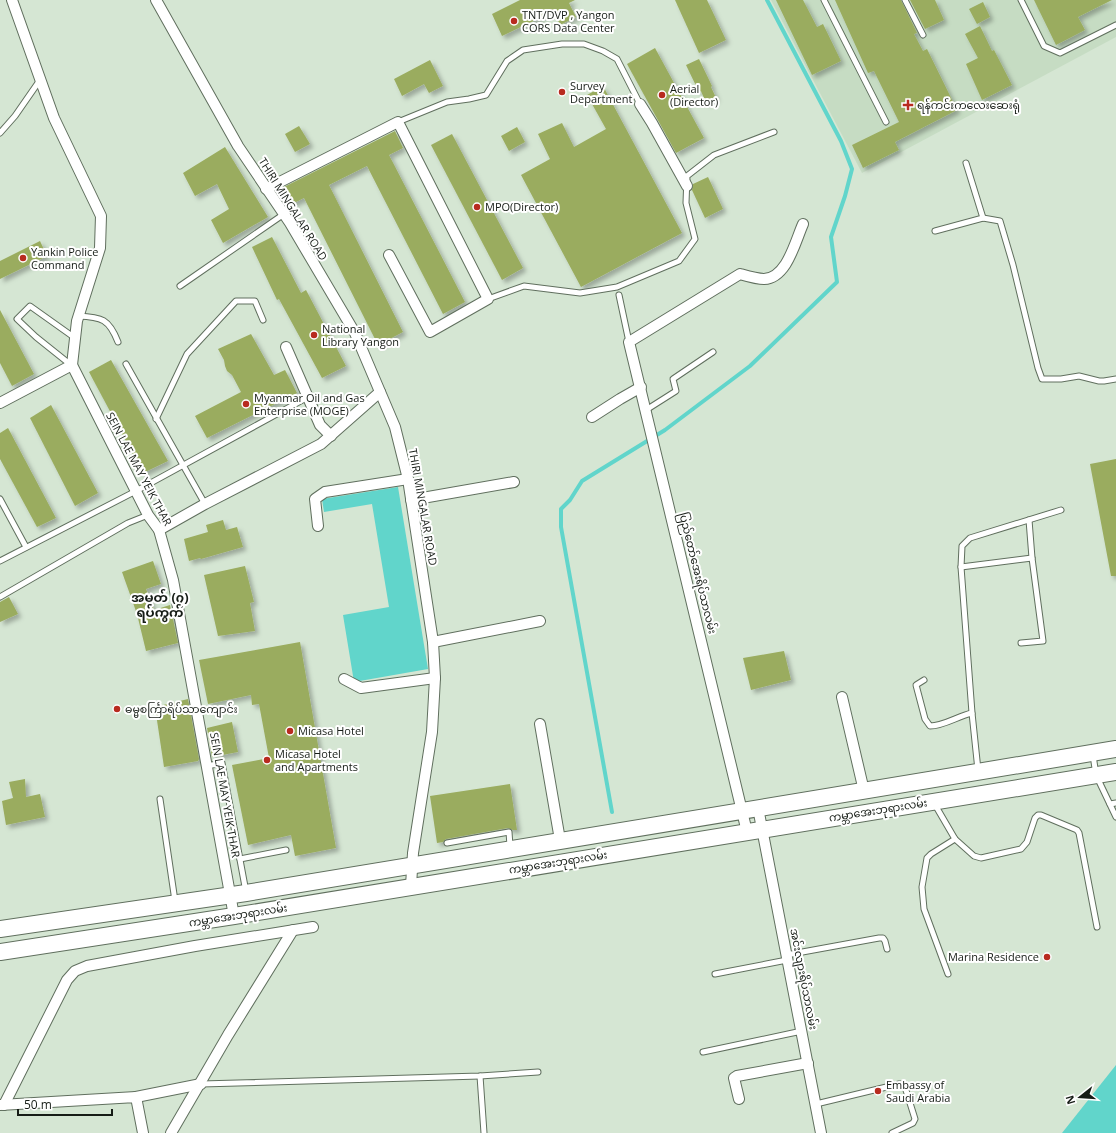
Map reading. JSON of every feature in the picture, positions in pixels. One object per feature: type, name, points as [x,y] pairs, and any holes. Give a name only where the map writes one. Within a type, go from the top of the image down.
[{"type":"main road","name":"ကမ္ဘာအေးဘုရားလမ်း","points":[[0,929],[246,893],[412,864],[1116,750]]},
{"type":"main road","name":"ကမ္ဘာအေးဘုရားလမ်း","points":[[0,952],[234,916],[1096,774],[1116,772]]},
{"type":"main road","points":[[929,781],[933,801]]},
{"type":"street","points":[[0,403],[72,365],[78,316],[100,248],[101,216],[54,118],[12,0]]},
{"type":"street","name":"THIRI MINGALAR ROAD","points":[[156,0],[238,146],[284,214],[355,333],[395,426],[408,479],[433,642],[435,678],[432,732],[410,886]]},
{"type":"street","points":[[640,104],[687,186]]},
{"type":"street","points":[[266,189],[398,122],[488,299],[430,332],[389,255]]},
{"type":"street","points":[[629,342],[740,274],[764,279],[777,276],[786,265],[803,224]]},
{"type":"street","name":"ပြည်တော်အေးရိပ်သာလမ်း","points":[[629,342],[742,811],[755,830]]},
{"type":"street","points":[[286,348],[320,425],[331,436]]},
{"type":"street","name":"SEIN LAE MAY YEIK THAR","points":[[72,365],[148,515],[160,530],[173,580],[234,916]]},
{"type":"street","points":[[592,417],[620,398],[641,387]]},
{"type":"street","points":[[160,530],[205,504],[321,444],[380,392]]},
{"type":"street","points":[[318,526],[315,499],[325,492],[408,479]]},
{"type":"street","points":[[411,500],[514,482]]},
{"type":"street","points":[[433,642],[540,621]]},
{"type":"street","points":[[344,679],[361,688],[435,678]]},
{"type":"street","points":[[842,697],[864,791]]},
{"type":"street","points":[[540,724],[560,840]]},
{"type":"street","points":[[755,830],[758,808]]},
{"type":"street","name":"အင်းလျားရိပ်သာလမ်း","points":[[755,830],[787,958],[821,1133]]},
{"type":"street","points":[[2,1105],[67,980],[74,971],[88,966],[195,946],[313,927]]},
{"type":"street","points":[[171,1133],[293,930]]},
{"type":"street","points":[[739,1100],[734,1078],[737,1076],[808,1063]]},
{"type":"street","points":[[2,1105],[136,1097],[201,1084]]},
{"type":"street","points":[[136,1097],[143,1133]]},
{"type":"lane","points":[[824,0],[886,122]]},
{"type":"lane","points":[[905,0],[923,36]]},
{"type":"lane","points":[[1021,0],[1044,46],[1060,54],[1116,25]]},
{"type":"lane","points":[[398,122],[447,102],[486,95],[507,60],[524,50],[562,44],[584,44],[603,51],[617,60],[640,104]]},
{"type":"lane","points":[[0,134],[15,116],[41,79]]},
{"type":"lane","points":[[488,299],[524,286],[580,293],[616,287],[679,261],[695,239],[686,203],[687,176],[714,155],[774,132]]},
{"type":"lane","points":[[966,163],[983,218]]},
{"type":"lane","points":[[180,286],[284,214]]},
{"type":"lane","points":[[935,232],[983,218],[1000,221],[1013,265],[1042,379],[1061,379],[1080,376],[1104,381],[1116,379]]},
{"type":"lane","points":[[619,295],[629,342]]},
{"type":"lane","points":[[156,419],[187,354],[236,301],[255,302],[263,320]]},
{"type":"lane","points":[[72,365],[36,337],[17,319],[30,306],[75,338]]},
{"type":"lane","points":[[78,316],[98,317],[108,324],[114,332],[118,342]]},
{"type":"lane","points":[[646,410],[676,391],[673,379],[713,352]]},
{"type":"lane","points":[[126,364],[205,504]]},
{"type":"lane","points":[[0,561],[136,491],[308,397]]},
{"type":"lane","points":[[0,499],[26,547]]},
{"type":"lane","points":[[978,773],[961,567],[962,546],[970,538],[1061,510]]},
{"type":"lane","points":[[0,597],[128,523],[148,515]]},
{"type":"lane","points":[[1021,643],[1043,641],[1032,558],[1029,520]]},
{"type":"lane","points":[[961,567],[1032,558]]},
{"type":"lane","points":[[924,680],[916,685],[925,719],[930,726],[936,726],[972,713]]},
{"type":"lane","points":[[1092,753],[1096,774],[1116,817]]},
{"type":"lane","points":[[207,766],[222,763],[246,893]]},
{"type":"lane","points":[[160,799],[176,903]]},
{"type":"lane","points":[[933,801],[955,838],[974,856],[981,858],[1022,849],[1027,842],[1035,818],[1041,814],[1078,830],[1097,927]]},
{"type":"lane","points":[[1110,804],[1116,803]]},
{"type":"lane","points":[[447,843],[509,832],[510,848]]},
{"type":"lane","points":[[948,974],[924,909],[922,887],[927,858],[955,838]]},
{"type":"lane","points":[[240,859],[286,850]]},
{"type":"lane","points":[[715,974],[879,938],[883,938],[887,949]]},
{"type":"lane","points":[[703,1052],[802,1031]]},
{"type":"lane","points":[[201,1084],[480,1076],[538,1072]]},
{"type":"lane","points":[[480,1076],[484,1133]]},
{"type":"lane","points":[[816,1104],[902,1084],[905,1087],[915,1119],[913,1123],[892,1133]]},
{"type":"shaded area","name":"ရန်ကင်းကလေးဆေးရုံ","points":[[771,0],[1116,0],[1116,37],[862,173]]},
{"type":"water","points":[[398,487],[428,669],[354,682],[343,615],[389,607],[372,504],[324,512],[322,499]]},
{"type":"water","points":[[1116,1065],[1116,1133],[1062,1133]]},
{"type":"building","name":"TNT/DVP , Yangon CORS Data Center","points":[[520,0],[575,0],[569,3],[576,17],[560,25],[554,11],[502,36],[492,14]]},
{"type":"building","points":[[675,0],[707,0],[726,40],[699,53]]},
{"type":"building","points":[[776,0],[803,0],[817,27],[823,24],[841,61],[812,75]]},
{"type":"building","points":[[835,0],[901,0],[917,33],[914,34],[923,51],[927,49],[957,110],[895,142],[899,150],[863,168],[852,145],[899,122],[874,71],[868,73]]},
{"type":"building","points":[[910,0],[935,0],[944,20],[925,29]]},
{"type":"building","points":[[1034,0],[1112,0],[1078,17],[1085,30],[1056,45]]},
{"type":"building","points":[[983,2],[990,17],[977,24],[969,9]]},
{"type":"building","points":[[980,26],[992,51],[994,50],[1012,85],[982,100],[966,64],[978,58],[965,34]]},
{"type":"building","name":"Aerial (Director)","points":[[655,48],[704,138],[676,153],[627,64]]},
{"type":"building","points":[[699,59],[716,98],[706,103],[686,65]]},
{"type":"building","points":[[430,60],[443,86],[429,93],[424,84],[402,96],[394,79]]},
{"type":"building","points":[[603,86],[682,233],[581,287],[521,175],[550,159],[538,134],[562,123],[574,147],[606,129],[587,95]]},
{"type":"building","points":[[299,126],[310,144],[295,152],[285,134]]},
{"type":"building","points":[[517,127],[525,142],[509,151],[501,136]]},
{"type":"building","points":[[395,131],[403,148],[389,155],[465,302],[443,314],[367,166],[329,185],[403,332],[378,345],[304,198],[290,205],[282,188]]},
{"type":"building","name":"MPO(Director)","points":[[452,134],[523,268],[502,280],[431,145]]},
{"type":"building","points":[[225,147],[268,217],[223,243],[211,220],[229,209],[217,184],[195,196],[183,173]]},
{"type":"building","points":[[708,177],[723,209],[705,218],[692,190],[693,184]]},
{"type":"building","name":"National Library Yangon","points":[[272,237],[301,293],[306,290],[346,366],[322,378],[279,299],[277,300],[252,247]]},
{"type":"building","name":"Yankin Police Command","points":[[40,241],[47,256],[0,279],[0,261]]},
{"type":"building","points":[[0,310],[34,374],[12,386],[0,363]]},
{"type":"building","points":[[251,334],[274,375],[285,370],[297,393],[207,438],[195,416],[241,392],[232,375],[227,371],[224,360],[218,349]]},
{"type":"building","points":[[111,360],[168,461],[143,473],[89,372]]},
{"type":"building","points":[[51,405],[98,493],[75,506],[30,418]]},
{"type":"building","points":[[8,428],[56,518],[37,527],[0,459],[0,433]]},
{"type":"building","points":[[1116,459],[1116,576],[1111,576],[1090,464]]},
{"type":"building","points":[[223,520],[226,530],[237,527],[243,547],[189,561],[184,539],[208,532],[206,525]]},
{"type":"building","points":[[153,561],[161,584],[146,589],[154,610],[170,605],[178,643],[146,651],[137,614],[122,572]]},
{"type":"building","points":[[245,566],[254,602],[250,603],[255,631],[218,636],[204,575]]},
{"type":"building","points":[[9,597],[18,614],[0,622],[0,602]]},
{"type":"building","name":"Micasa Hotel","points":[[300,642],[336,848],[295,856],[291,835],[248,845],[232,765],[269,758],[259,704],[252,705],[251,695],[208,704],[199,660]]},
{"type":"building","points":[[784,651],[791,680],[751,690],[743,658]]},
{"type":"building","points":[[188,699],[199,759],[198,761],[164,767],[155,707]]},
{"type":"building","points":[[232,722],[238,752],[212,757],[207,728]]},
{"type":"building","points":[[25,779],[26,797],[40,794],[45,817],[6,825],[2,801],[13,798],[9,782]]},
{"type":"building","points":[[510,784],[517,830],[508,828],[446,839],[443,842],[437,843],[430,796]]},
{"type":"waterway","points":[[612,812],[561,527],[561,509],[570,500],[582,481],[665,430],[750,366],[837,282],[831,237],[845,196],[852,169],[841,141],[767,0]]},
{"type":"place","name":"TNT/DVP , Yangon CORS Data Center","points":[[514,21]]},
{"type":"place","name":"Survey Department","points":[[562,92]]},
{"type":"place","name":"Aerial (Director)","points":[[662,95]]},
{"type":"place","name":"ရန်ကင်းကလေးဆေးရုံ","points":[[908,105]]},
{"type":"place","name":"MPO(Director)","points":[[477,207]]},
{"type":"place","name":"Yankin Police Command","points":[[23,258]]},
{"type":"place","name":"National Library Yangon","points":[[314,335]]},
{"type":"place","name":"Myanmar Oil and Gas Enterprise (MOGE)","points":[[246,404]]},
{"type":"place","name":"ဓမ္မစင်္ကြာရိပ်သာကျောင်း","points":[[117,709]]},
{"type":"place","name":"Micasa Hotel","points":[[290,731]]},
{"type":"place","name":"Micasa Hotel and Apartments","points":[[267,760]]},
{"type":"place","name":"Marina Residence","points":[[1047,957]]},
{"type":"place","name":"Embassy of Saudi Arabia","points":[[878,1091]]},
{"type":"district","name":"အမှတ် (၇) ရပ်ကွက်","points":[[160,604]]}]
